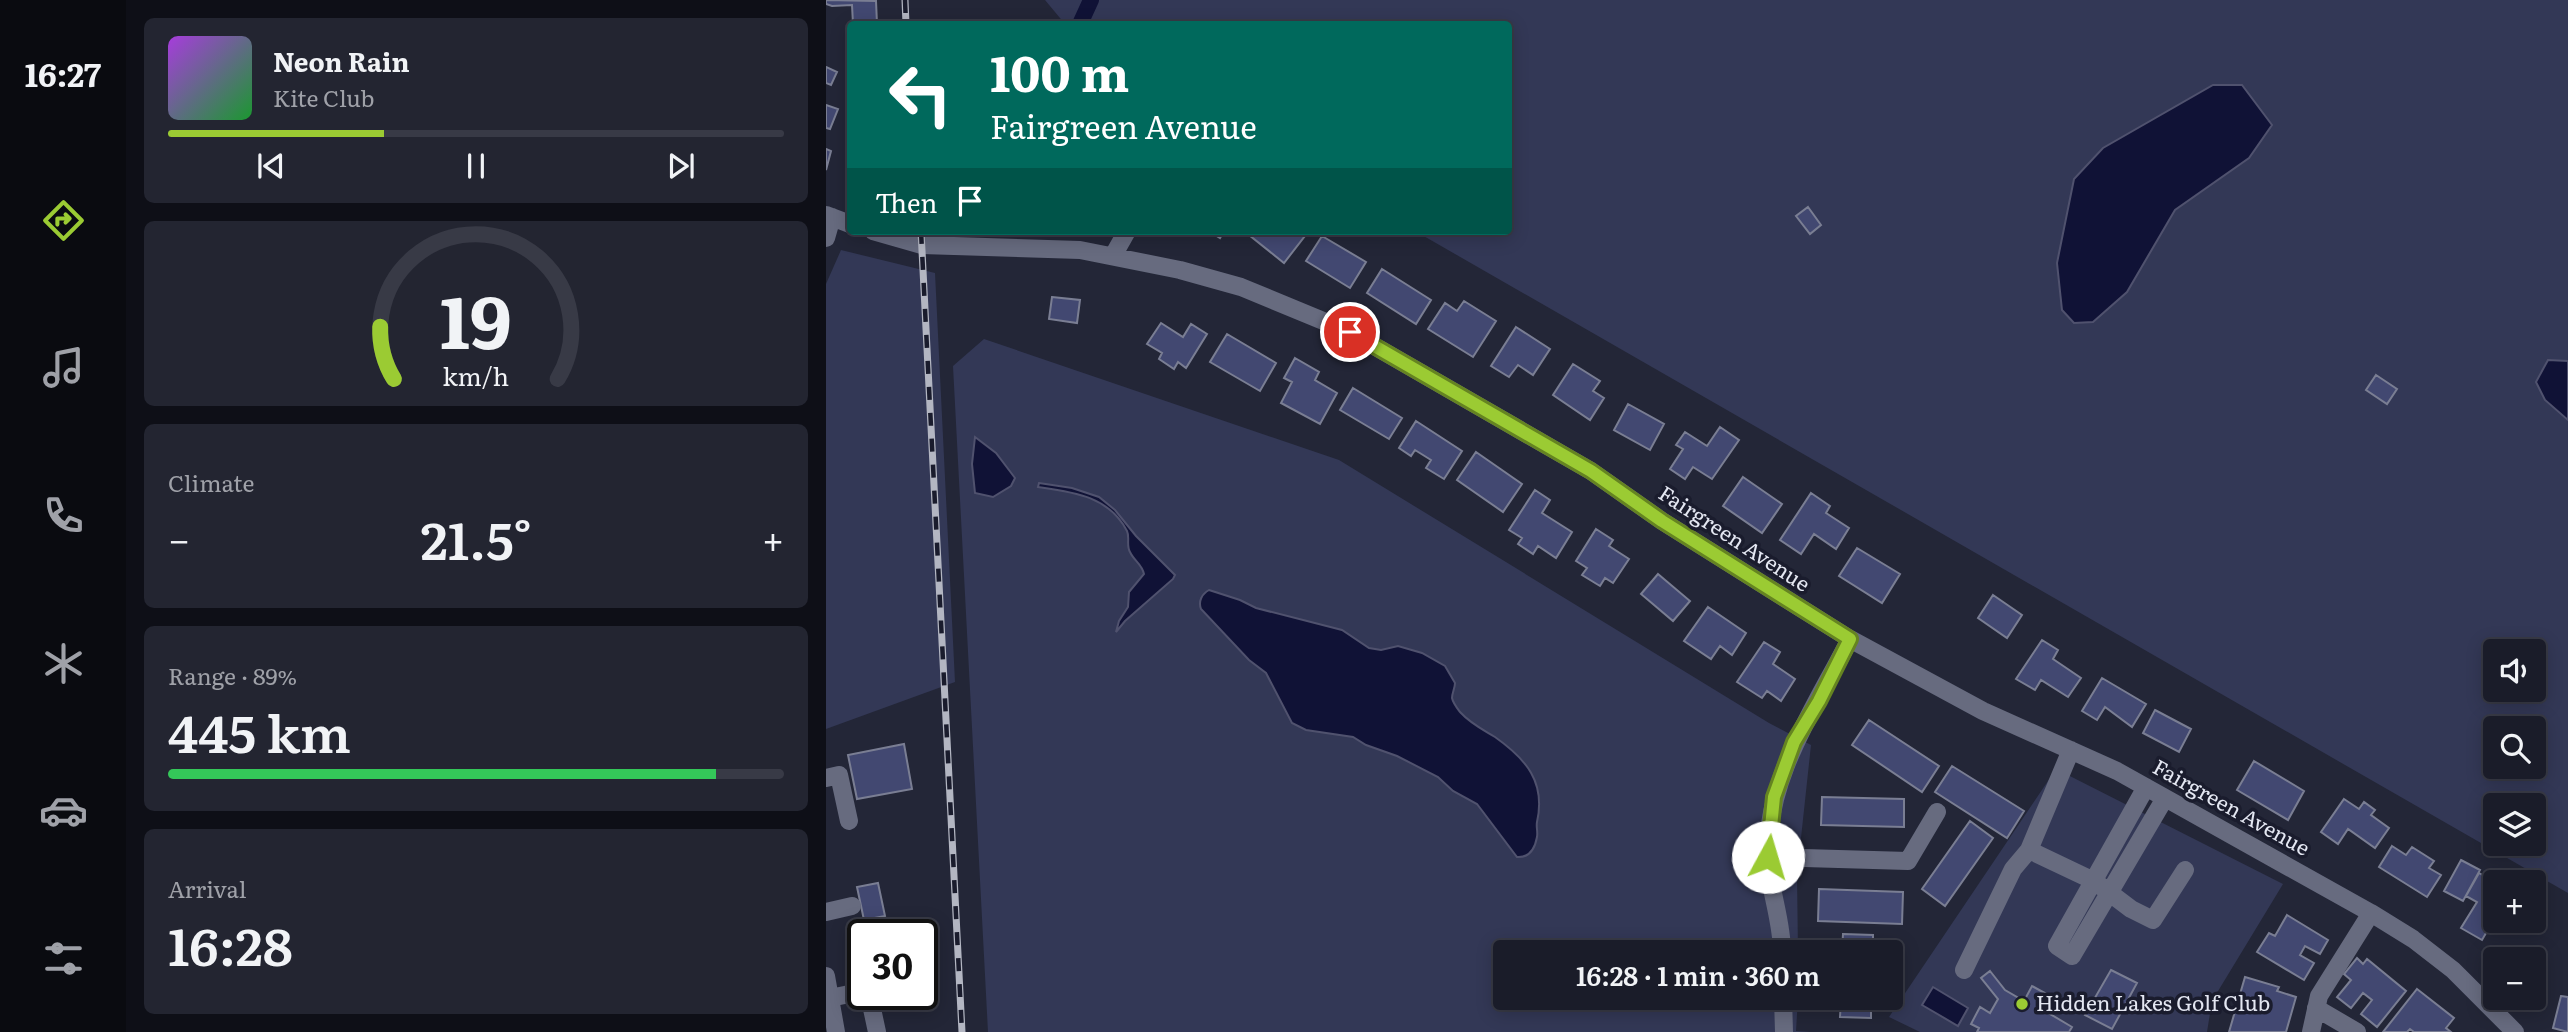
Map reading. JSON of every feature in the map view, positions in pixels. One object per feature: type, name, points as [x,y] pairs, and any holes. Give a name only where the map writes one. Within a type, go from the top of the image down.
[{"type":"street","points":[[826,238],[829,216],[847,223]]},
{"type":"street","name":"Fairgreen Avenue","points":[[887,235],[922,245],[982,239],[1080,250],[1180,270],[1241,287],[1350,332],[1591,471],[1662,521],[1850,639],[1983,710],[2146,787],[2371,913],[2413,939],[2453,970],[2515,1032]]},
{"type":"street","points":[[1113,256],[1125,235]]},
{"type":"street","points":[[1780,940],[1768,857],[1774,797],[1794,742],[1819,701],[1850,639]]},
{"type":"street","points":[[1964,970],[2013,869],[2029,850],[2071,750]]},
{"type":"street","points":[[826,778],[839,775],[849,821]]},
{"type":"street","points":[[2146,787],[2057,946],[2072,956],[2165,798]]},
{"type":"street","points":[[1768,857],[1908,861],[1937,812]]},
{"type":"street","points":[[2029,850],[2094,881],[2132,909],[2153,919],[2185,870]]},
{"type":"street","points":[[826,912],[852,906]]},
{"type":"street","points":[[2311,1032],[2319,996],[2371,913]]},
{"type":"street","points":[[826,976],[836,1032]]},
{"type":"street","points":[[830,998],[847,994]]},
{"type":"street","points":[[2316,1008],[2357,1032]]},
{"type":"street","points":[[872,1010],[877,1032]]},
{"type":"street","points":[[1783,1010],[1784,1032]]},
{"type":"shaded area","points":[[1045,0],[2568,0],[2568,893],[2546,880],[2546,870],[2528,870],[2504,856],[2546,856],[2546,793],[2483,793],[2483,844],[1422,235],[1512,235],[1512,21],[1062,21]]},
{"type":"shaded area","points":[[2213,85],[2242,85],[2272,125],[2249,158],[2175,210],[2127,292],[2093,322],[2074,323],[2062,310],[2057,263],[2074,179],[2103,148]]},
{"type":"shaded area","points":[[841,250],[935,273],[955,682],[826,729],[826,284]]},
{"type":"shaded area","points":[[984,339],[1339,460],[1769,723],[1811,745],[1797,875],[1798,940],[1493,940],[1493,1010],[1797,1010],[1796,1031],[1810,1032],[988,1032],[953,366]]},
{"type":"shaded area","points":[[2548,360],[2568,361],[2568,420],[2545,400],[2536,382]]},
{"type":"shaded area","points":[[975,437],[996,453],[1015,478],[1011,486],[993,497],[975,493],[972,464]]},
{"type":"shaded area","points":[[1039,483],[1072,488],[1099,497],[1115,510],[1136,536],[1175,575],[1116,632],[1128,607],[1129,592],[1144,574],[1129,550],[1127,531],[1119,519],[1100,503],[1077,494],[1038,487]]},
{"type":"shaded area","points":[[1209,590],[1256,608],[1342,630],[1369,648],[1381,650],[1398,646],[1422,653],[1445,666],[1455,683],[1452,698],[1460,712],[1516,754],[1536,783],[1539,795],[1537,837],[1531,852],[1517,857],[1477,804],[1453,791],[1438,777],[1353,737],[1306,730],[1292,723],[1266,673],[1249,660],[1201,609],[1201,598]]},
{"type":"shaded area","points":[[2056,769],[2283,884],[2212,1001],[2207,1032],[1920,1032],[1889,1017],[1894,1010],[1903,1010],[1903,996]]},
{"type":"shaded area","points":[[1933,987],[1968,1008],[1958,1026],[1922,1005]]},
{"type":"building","points":[[826,0],[876,1],[877,21],[853,21],[852,5],[826,4]]},
{"type":"building","points":[[826,67],[837,72],[831,85],[826,83]]},
{"type":"building","points":[[826,105],[838,109],[830,129],[826,128]]},
{"type":"building","points":[[826,149],[831,151],[826,170]]},
{"type":"building","points":[[1808,207],[1821,225],[1810,234],[1796,216]]},
{"type":"building","points":[[1249,235],[1306,235],[1284,263]]},
{"type":"building","points":[[1322,236],[1366,262],[1350,288],[1306,261]]},
{"type":"building","points":[[1382,269],[1431,300],[1416,324],[1367,293]]},
{"type":"building","points":[[1052,297],[1080,300],[1077,323],[1049,319]]},
{"type":"building","points":[[1464,301],[1496,321],[1473,357],[1428,329],[1445,303],[1457,311]]},
{"type":"building","points":[[1161,323],[1183,337],[1191,324],[1207,334],[1186,368],[1178,362],[1174,369],[1159,359],[1162,353],[1147,344]]},
{"type":"building","points":[[1516,327],[1550,349],[1533,375],[1518,365],[1509,377],[1491,366]]},
{"type":"building","points":[[1227,334],[1276,363],[1260,391],[1210,362]]},
{"type":"building","points":[[1295,358],[1319,372],[1315,380],[1337,393],[1320,424],[1281,403],[1292,382],[1284,378]]},
{"type":"building","points":[[1573,364],[1600,381],[1593,391],[1604,398],[1590,420],[1553,395]]},
{"type":"building","points":[[2376,375],[2397,389],[2387,404],[2366,390]]},
{"type":"building","points":[[1353,388],[1402,418],[1389,439],[1340,410]]},
{"type":"building","points":[[1628,404],[1664,424],[1650,450],[1614,430]]},
{"type":"building","points":[[1416,421],[1462,451],[1444,479],[1426,468],[1431,460],[1415,450],[1411,456],[1399,448]]},
{"type":"building","points":[[1720,427],[1739,440],[1712,479],[1693,467],[1685,479],[1670,469],[1683,449],[1676,445],[1685,432],[1707,446]]},
{"type":"building","points":[[1476,452],[1522,484],[1503,512],[1457,480]]},
{"type":"building","points":[[1743,477],[1782,504],[1762,533],[1723,506]]},
{"type":"building","points":[[1535,490],[1550,500],[1542,513],[1572,532],[1556,558],[1538,546],[1533,554],[1518,544],[1522,538],[1509,530]]},
{"type":"building","points":[[1811,493],[1830,506],[1826,513],[1849,528],[1836,549],[1814,534],[1801,554],[1780,540]]},
{"type":"building","points":[[1596,529],[1613,540],[1609,546],[1629,559],[1613,583],[1605,578],[1600,586],[1582,575],[1587,568],[1576,561]]},
{"type":"building","points":[[1857,548],[1900,574],[1882,603],[1839,576]]},
{"type":"building","points":[[1658,574],[1690,601],[1673,621],[1641,594]]},
{"type":"building","points":[[1993,595],[2022,615],[2007,638],[1978,618]]},
{"type":"building","points":[[1708,607],[1746,633],[1732,655],[1720,646],[1711,659],[1684,641]]},
{"type":"building","points":[[2042,640],[2058,650],[2053,659],[2081,678],[2068,697],[2041,680],[2035,690],[2016,679]]},
{"type":"building","points":[[1764,642],[1780,652],[1773,664],[1795,679],[1781,701],[1767,691],[1762,698],[1737,682]]},
{"type":"building","points":[[2102,678],[2146,704],[2132,727],[2105,707],[2097,720],[2082,711]]},
{"type":"building","points":[[2155,710],[2191,729],[2179,752],[2143,733]]},
{"type":"building","points":[[1869,720],[1939,766],[1922,792],[1852,745]]},
{"type":"building","points":[[904,744],[912,789],[857,799],[848,755]]},
{"type":"building","points":[[2254,761],[2304,791],[2288,820],[2237,790]]},
{"type":"building","points":[[1952,766],[2024,811],[2007,838],[1935,792]]},
{"type":"building","points":[[1822,797],[1904,799],[1904,827],[1821,825]]},
{"type":"building","points":[[2344,799],[2359,809],[2364,802],[2375,810],[2371,815],[2389,828],[2375,848],[2348,829],[2338,844],[2321,832]]},
{"type":"building","points":[[1970,821],[1993,838],[1945,906],[1922,889]]},
{"type":"building","points":[[2392,846],[2406,855],[2412,847],[2434,861],[2429,868],[2441,875],[2427,897],[2379,867]]},
{"type":"building","points":[[2461,860],[2480,870],[2463,901],[2444,891]]},
{"type":"building","points":[[2479,873],[2483,875],[2483,933],[2486,933],[2482,940],[2461,928],[2477,902],[2466,896]]},
{"type":"building","points":[[878,883],[885,916],[864,919],[857,887]]},
{"type":"building","points":[[1819,889],[1903,892],[1902,924],[1818,921]]},
{"type":"building","points":[[2287,915],[2328,940],[2320,954],[2305,946],[2300,955],[2314,963],[2304,980],[2257,952],[2269,933],[2275,936]]},
{"type":"building","points":[[1843,934],[1873,935],[1873,940],[1843,940]]},
{"type":"building","points":[[2357,958],[2363,964],[2367,959],[2406,991],[2377,1027],[2361,1014],[2372,1000],[2363,993],[2351,1008],[2337,997],[2351,980],[2344,974]]},
{"type":"building","points":[[2111,970],[2137,983],[2112,1029],[2085,1015]]},
{"type":"building","name":"Hidden Lakes Golf Club","points":[[1990,971],[2005,990],[2024,1001],[2032,986],[2052,997],[2045,1011],[2072,1027],[2069,1032],[1977,1032],[1979,1028],[1971,1024],[1980,1007],[1990,1013],[1998,999],[1981,978]]},
{"type":"building","points":[[2245,977],[2279,987],[2277,991],[2296,997],[2286,1032],[2229,1032]]},
{"type":"building","points":[[2417,989],[2454,1018],[2446,1028],[2451,1032],[2414,1032],[2410,1029],[2407,1032],[2383,1032]]},
{"type":"building","points":[[2561,996],[2568,997],[2568,1032],[2553,1028]]},
{"type":"building","points":[[1840,1010],[1871,1010],[1871,1018],[1840,1017]]},
{"type":"waterway","points":[[1081,21],[1091,0]]},
{"type":"railway","points":[[905,0],[906,21]]},
{"type":"railway","points":[[921,235],[962,1032]]},
{"type":"place","name":"Hidden Lakes Golf Club","points":[[2022,1004]]},
{"type":"route","points":[[1350,332],[1591,471],[1662,521],[1850,639],[1819,701],[1794,742],[1774,797],[1768,857]]}]
